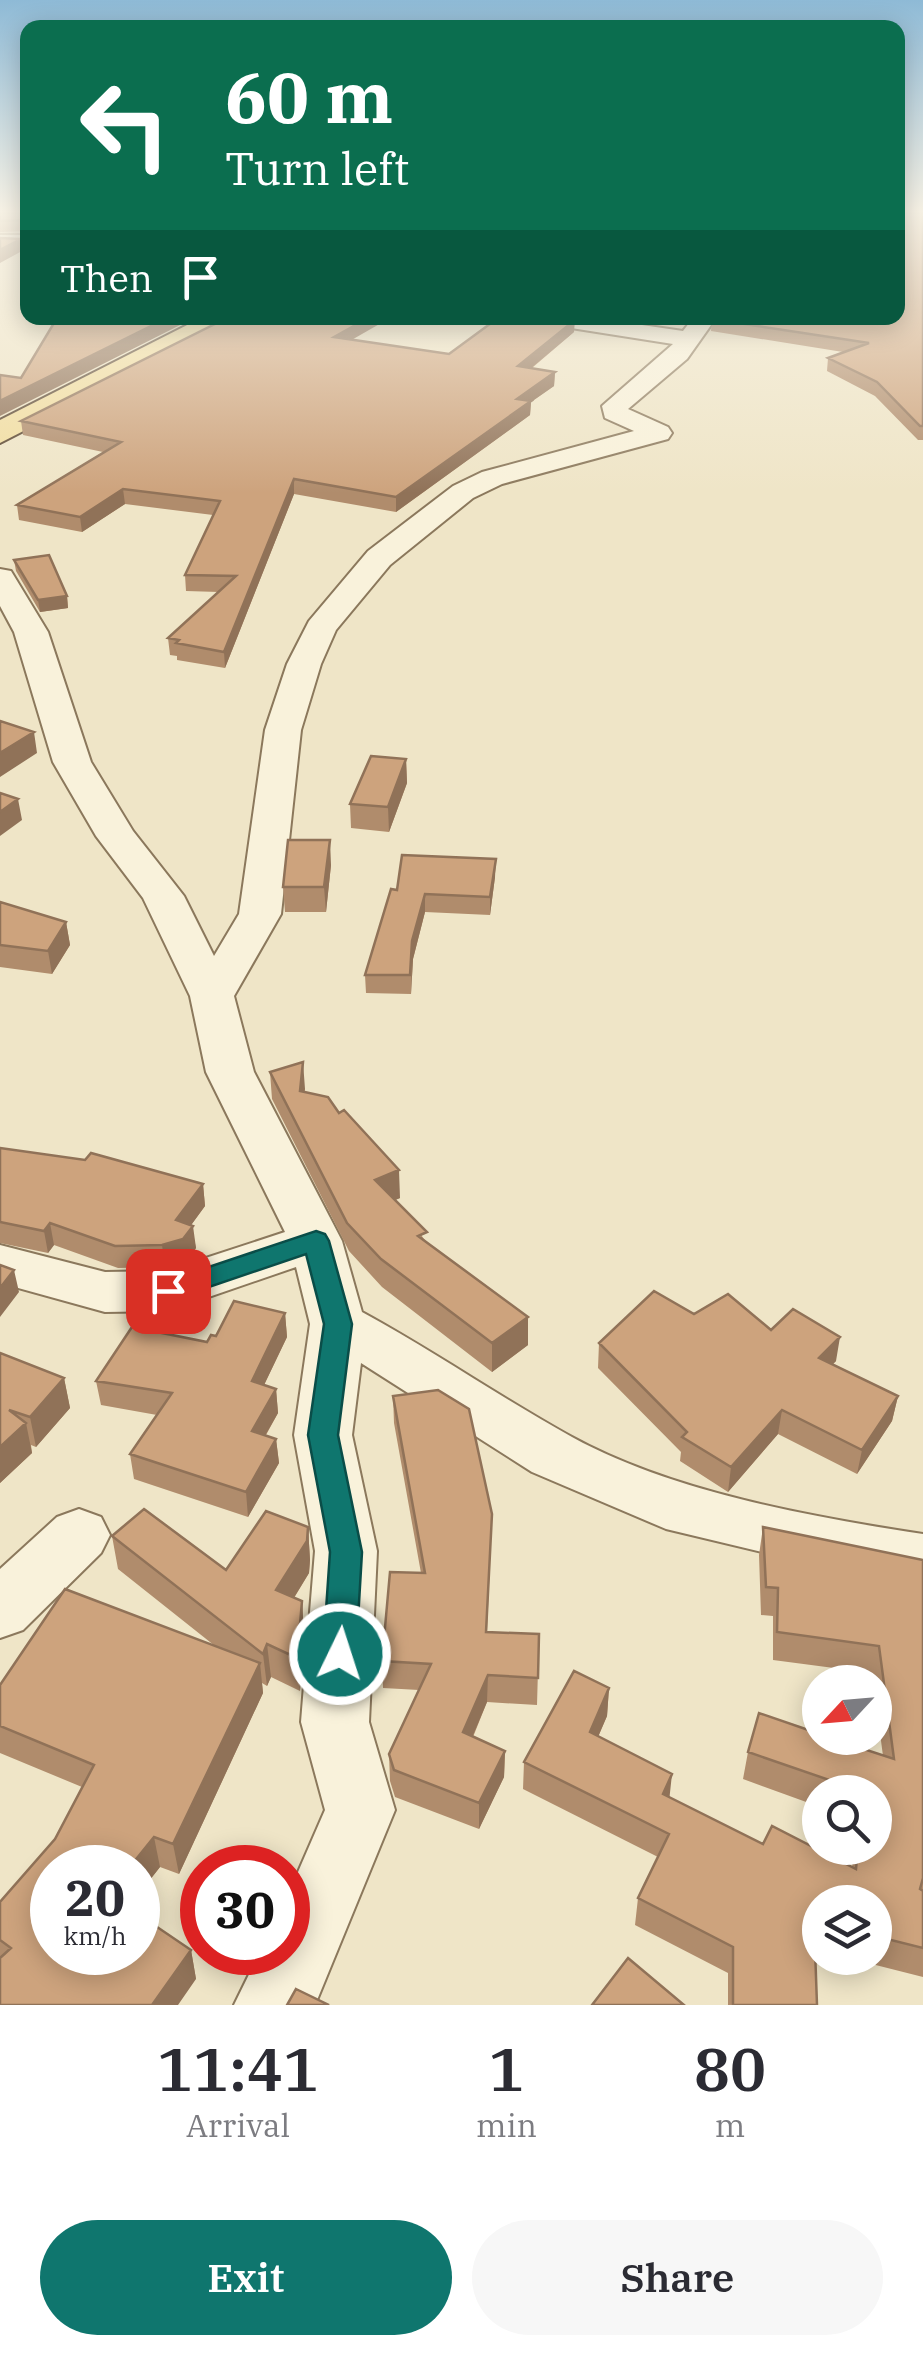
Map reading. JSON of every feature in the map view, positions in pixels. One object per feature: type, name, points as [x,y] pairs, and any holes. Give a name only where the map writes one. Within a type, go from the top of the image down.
[{"type":"main road","points":[[0,432],[208,325]]},
{"type":"street","points":[[653,325],[696,328]]},
{"type":"street","points":[[212,996],[260,914],[283,730],[320,628],[380,558],[463,492],[492,478],[659,433],[614,412],[615,406],[650,380],[696,328]]},
{"type":"street","points":[[0,578],[31,632],[72,762],[116,836],[162,896],[212,996],[230,1072],[316,1241],[338,1324],[323,1435],[346,1552],[335,1722],[360,1810],[300,1955],[273,2005]]},
{"type":"street","points":[[0,1264],[105,1292],[168,1291],[316,1241]]},
{"type":"street","points":[[338,1324],[430,1376],[553,1455],[688,1512],[923,1560]]},
{"type":"street","points":[[0,1610],[79,1535]]},
{"type":"building","points":[[905,307],[923,307],[923,426],[877,382],[828,358],[869,343],[751,325],[905,325]]},
{"type":"building","points":[[53,325],[153,325],[0,401],[0,375],[21,378]]},
{"type":"building","points":[[213,325],[355,325],[334,337],[449,354],[488,325],[569,325],[518,366],[555,372],[517,399],[531,401],[396,497],[294,479],[224,652],[168,638],[236,576],[185,575],[220,501],[123,489],[80,517],[17,505],[121,442],[21,421]]},
{"type":"building","points":[[49,555],[67,596],[38,600],[14,560]]},
{"type":"building","points":[[0,721],[34,732],[0,753]]},
{"type":"building","points":[[371,756],[406,759],[388,807],[350,804]]},
{"type":"building","points":[[0,793],[18,799],[0,812]]},
{"type":"building","points":[[288,840],[330,840],[324,887],[283,887]]},
{"type":"building","points":[[402,855],[496,859],[490,897],[425,894],[412,941],[410,975],[365,975],[391,889],[397,890]]},
{"type":"building","points":[[0,902],[66,922],[48,951],[0,945]]},
{"type":"building","points":[[303,1062],[300,1091],[328,1097],[339,1113],[344,1110],[399,1170],[375,1180],[427,1232],[418,1236],[528,1317],[492,1343],[381,1259],[347,1223],[270,1072]]},
{"type":"building","points":[[0,1148],[85,1160],[91,1153],[203,1184],[176,1220],[193,1226],[183,1239],[162,1245],[115,1246],[50,1223],[44,1231],[0,1222]]},
{"type":"building","points":[[0,1265],[14,1270],[0,1288]]},
{"type":"building","points":[[654,1291],[694,1314],[728,1294],[771,1330],[793,1309],[840,1337],[819,1358],[898,1396],[862,1450],[782,1410],[731,1467],[682,1437],[687,1432],[599,1343]]},
{"type":"building","points":[[234,1301],[285,1313],[252,1381],[276,1389],[252,1431],[276,1439],[246,1492],[130,1454],[172,1393],[96,1381],[132,1327],[207,1342],[211,1335],[216,1336]]},
{"type":"building","points":[[0,1353],[64,1378],[30,1417],[9,1410],[26,1423],[0,1447]]},
{"type":"building","points":[[438,1390],[469,1409],[492,1514],[486,1632],[539,1634],[538,1678],[488,1675],[463,1732],[505,1751],[479,1803],[394,1770],[389,1754],[431,1664],[382,1661],[390,1572],[425,1573],[393,1396]]},
{"type":"building","points":[[144,1509],[226,1570],[266,1511],[308,1527],[307,1541],[276,1590],[302,1601],[297,1658],[267,1644],[263,1654],[112,1536]]},
{"type":"building","points":[[763,1527],[923,1560],[923,1948],[892,1940],[892,1885],[802,1885],[802,1975],[816,1975],[817,2005],[733,2005],[733,1947],[638,1898],[669,1834],[524,1762],[574,1671],[609,1688],[590,1732],[672,1774],[663,1794],[763,1844],[772,1826],[802,1841],[802,1865],[848,1865],[856,1869],[856,1865],[892,1865],[892,1775],[815,1775],[748,1752],[759,1713],[802,1728],[802,1755],[882,1755],[894,1759],[892,1665],[882,1665],[879,1646],[777,1632],[778,1588],[766,1587]]},
{"type":"building","points":[[65,1589],[260,1663],[173,1844],[154,1837],[148,1845],[50,1845],[94,1765],[0,1726],[0,1685]]},
{"type":"building","points":[[30,1868],[30,1975],[160,1975],[160,1929],[180,1943],[180,1966],[152,2005],[0,2005],[0,1958],[11,1948],[0,1940],[0,1902]]},
{"type":"building","points":[[628,1958],[684,2005],[592,2005]]},
{"type":"building","points":[[296,1989],[329,2005],[287,2005]]},
{"type":"route","points":[[168,1291],[316,1241],[338,1324],[323,1435],[346,1552],[340,1654]]}]
